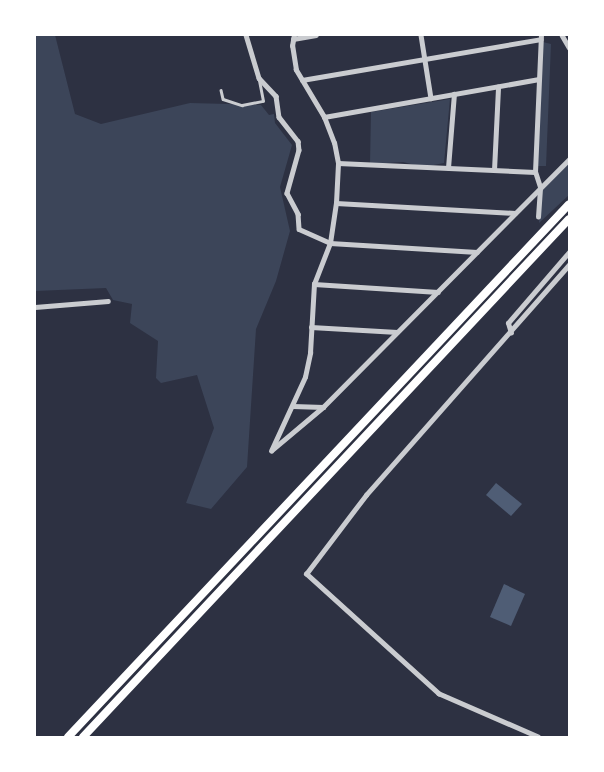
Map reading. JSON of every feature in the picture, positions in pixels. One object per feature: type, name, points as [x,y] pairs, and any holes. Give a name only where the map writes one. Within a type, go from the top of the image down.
[{"type":"highway","points":[[68,737],[569,204]]},
{"type":"highway","points":[[83,737],[569,219]]},
{"type":"street","points":[[246,35],[259,78],[276,96],[279,117],[298,141],[299,150],[287,193],[298,214],[299,229],[330,243],[477,252]]},
{"type":"street","points":[[316,35],[293,37],[296,70],[324,117],[338,162],[336,203],[330,243],[314,284],[305,377],[271,451],[323,407],[569,159]]},
{"type":"street","points":[[421,35],[431,98]]},
{"type":"street","points":[[562,35],[569,47]]},
{"type":"street","points":[[302,80],[541,37],[535,172],[540,187],[538,217]]},
{"type":"street","points":[[324,117],[539,79]]},
{"type":"street","points":[[494,170],[498,87]]},
{"type":"street","points":[[448,168],[454,94]]},
{"type":"street","points":[[338,162],[535,172]]},
{"type":"street","points":[[336,203],[515,213]]},
{"type":"street","points":[[511,333],[508,322],[569,252]]},
{"type":"street","points":[[538,737],[439,694],[306,574],[366,495],[511,333],[569,265]]},
{"type":"street","points":[[314,284],[438,292]]},
{"type":"street","points":[[35,307],[108,301]]},
{"type":"street","points":[[311,327],[397,332]]},
{"type":"street","points":[[293,406],[323,407]]},
{"type":"lane","points":[[221,90],[223,99],[242,105],[262,101],[259,78]]},
{"type":"shaded area","points":[[35,35],[55,35],[75,114],[101,124],[190,103],[261,105],[269,115],[274,114],[275,123],[292,145],[280,187],[290,231],[276,281],[256,329],[247,467],[211,509],[186,503],[214,428],[197,375],[161,383],[156,378],[158,341],[130,323],[132,304],[113,300],[106,288],[35,291]]},
{"type":"shaded area","points":[[543,42],[551,44],[546,166],[538,166]]},
{"type":"shaded area","points":[[450,99],[444,163],[423,167],[403,162],[370,164],[371,112]]},
{"type":"shaded area","points":[[569,163],[569,195],[539,223],[541,190]]},
{"type":"shaded area","points":[[496,483],[522,504],[511,516],[486,495]]},
{"type":"shaded area","points":[[504,584],[525,594],[511,626],[490,617]]}]
